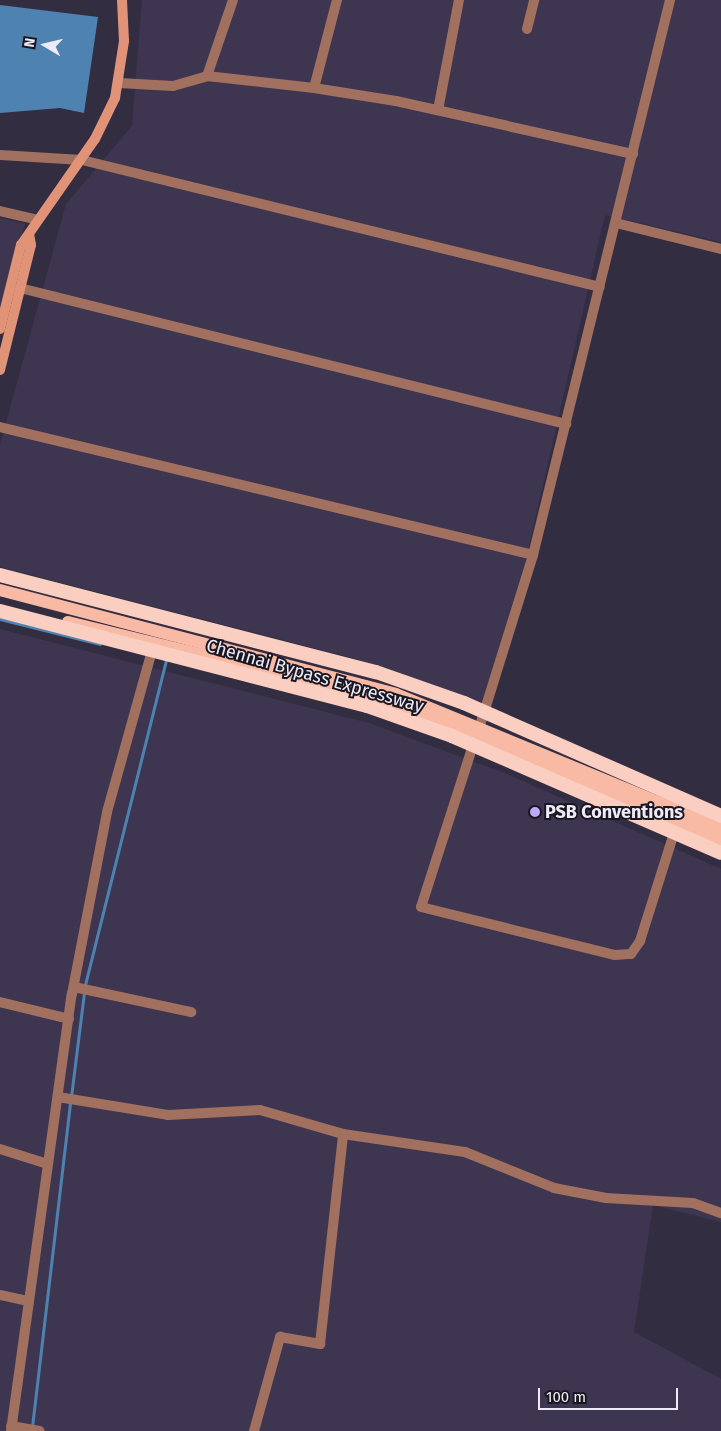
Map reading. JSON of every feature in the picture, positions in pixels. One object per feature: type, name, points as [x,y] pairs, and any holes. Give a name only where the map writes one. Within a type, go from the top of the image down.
[{"type":"highway","name":"Chennai Bypass Expressway","points":[[0,575],[376,672],[464,703],[721,816]]},
{"type":"highway","name":"Chennai Bypass Expressway","points":[[0,611],[367,706],[452,736],[721,853]]},
{"type":"main road","points":[[0,329],[21,245],[82,160],[109,112],[119,84],[122,0]]},
{"type":"main road","points":[[0,370],[31,245],[29,234]]},
{"type":"main road","points":[[0,590],[396,694],[721,840]]},
{"type":"main road","points":[[0,605],[151,653],[382,702],[478,731],[721,828]]},
{"type":"street","points":[[207,76],[233,0]]},
{"type":"street","points":[[314,88],[337,0]]},
{"type":"street","points":[[438,110],[459,0]]},
{"type":"street","points":[[527,29],[534,0]]},
{"type":"street","points":[[670,0],[533,555],[421,907],[615,955],[630,954],[640,941],[678,822]]},
{"type":"street","points":[[119,84],[173,86],[207,76],[314,88],[438,110],[633,154]]},
{"type":"street","points":[[0,155],[82,160],[600,287]]},
{"type":"street","points":[[0,211],[38,220]]},
{"type":"street","points":[[616,223],[721,249]]},
{"type":"street","points":[[20,288],[566,424]]},
{"type":"street","points":[[0,427],[533,555]]},
{"type":"street","points":[[40,1431],[11,1428],[48,1164],[66,1099],[69,1019],[107,812],[158,630]]},
{"type":"street","points":[[74,987],[191,1012]]},
{"type":"street","points":[[0,1002],[69,1019]]},
{"type":"street","points":[[66,1099],[168,1115],[260,1110],[343,1134],[465,1152],[554,1188],[606,1198],[693,1203],[721,1213]]},
{"type":"street","points":[[254,1431],[280,1337],[320,1344],[343,1134]]},
{"type":"street","points":[[0,1149],[48,1164]]},
{"type":"street","points":[[0,1294],[28,1301]]},
{"type":"shaded area","points":[[142,0],[721,0],[721,242],[605,215],[525,563],[483,702],[353,658],[0,567],[0,445],[66,204],[132,126]]},
{"type":"shaded area","points":[[0,218],[25,224],[0,311]]},
{"type":"shaded area","points":[[0,629],[369,723],[507,774],[721,869],[721,1222],[653,1205],[634,1332],[721,1379],[721,1431],[0,1431]]},
{"type":"water","points":[[0,5],[98,17],[84,113],[60,108],[0,113]]},
{"type":"waterway","points":[[0,619],[100,644]]},
{"type":"waterway","points":[[85,985],[166,660]]},
{"type":"waterway","points":[[71,1097],[84,993]]},
{"type":"waterway","points":[[32,1427],[70,1102]]},
{"type":"place","name":"PSB Conventions","points":[[535,812]]}]
